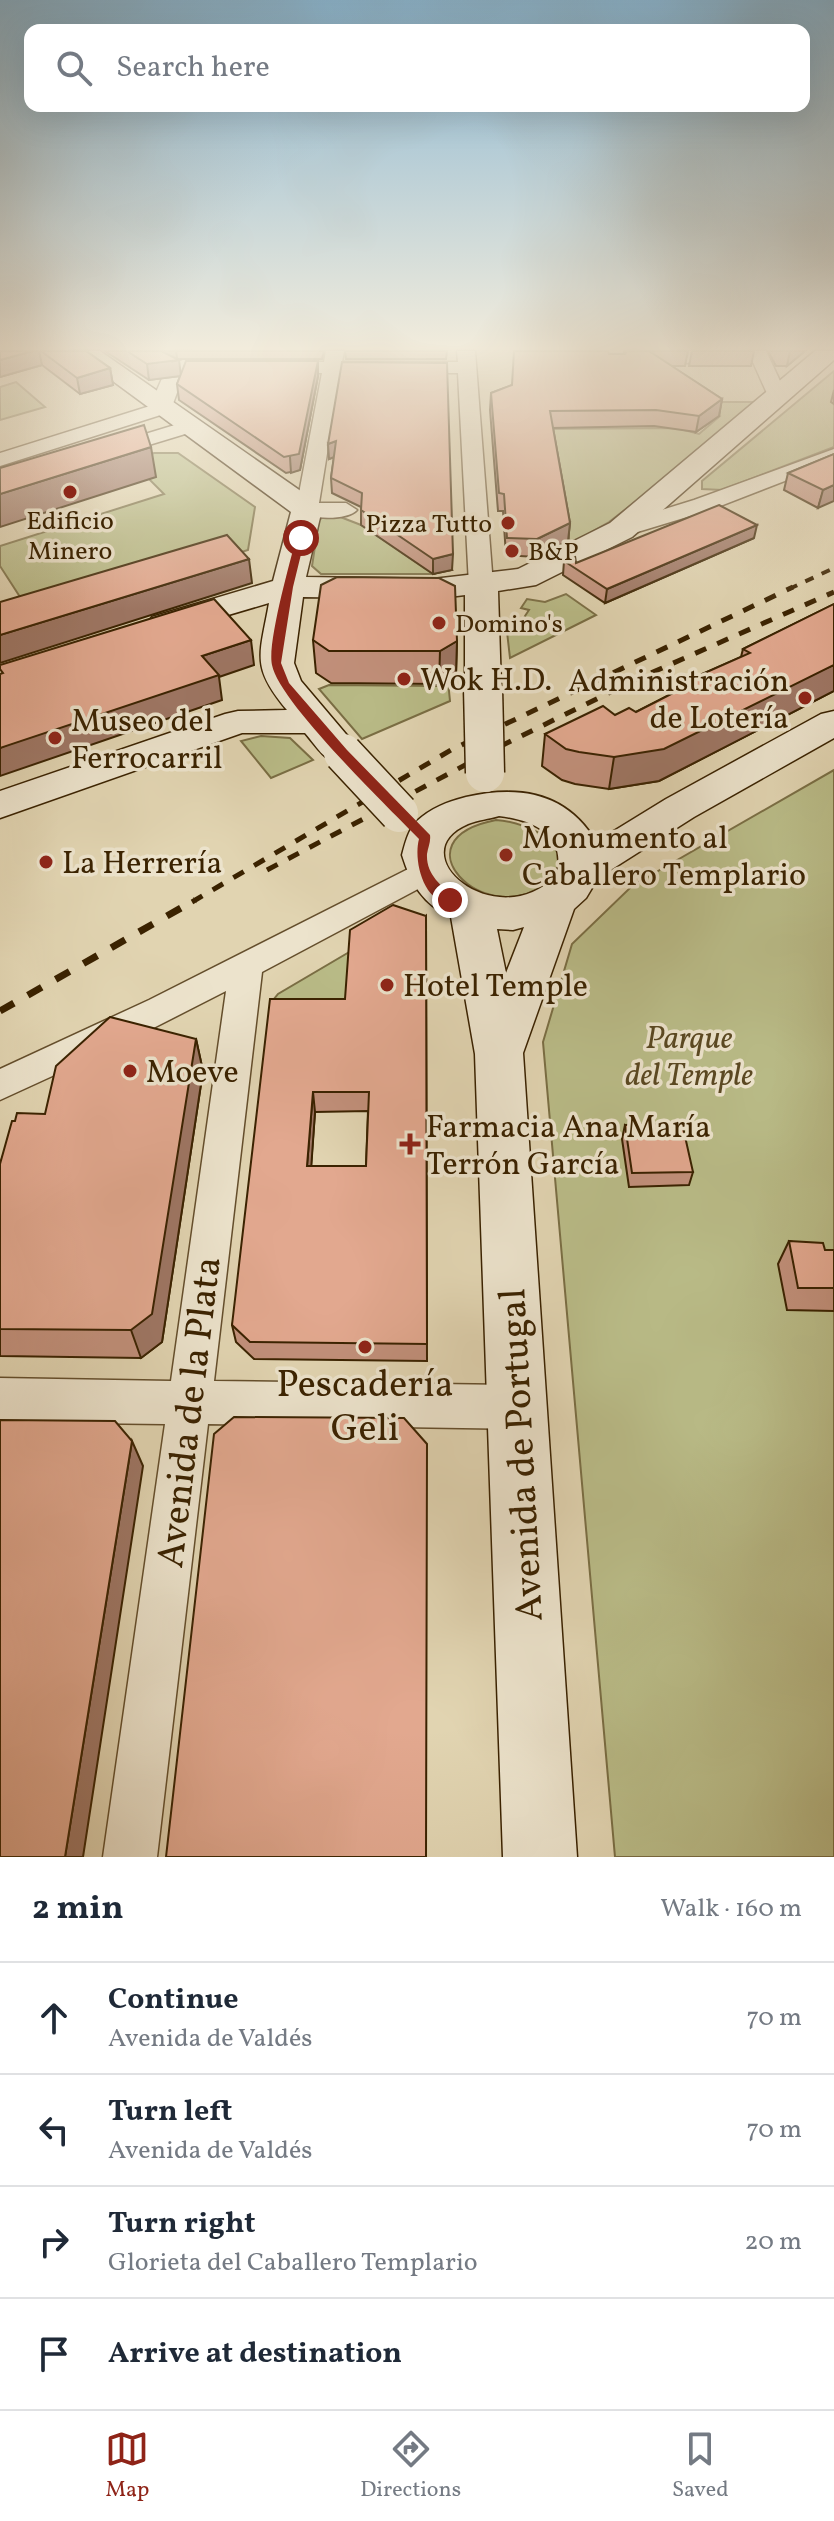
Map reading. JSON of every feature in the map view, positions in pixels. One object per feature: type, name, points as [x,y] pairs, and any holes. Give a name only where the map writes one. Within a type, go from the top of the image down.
[{"type":"main road","points":[[203,438],[307,509],[288,587],[276,663],[284,684],[416,841],[434,887],[450,900],[471,910],[515,914],[568,885],[680,808],[834,722]]},
{"type":"main road","points":[[132,635],[288,587],[433,589],[460,597],[499,594],[621,530],[717,438]]},
{"type":"main road","points":[[482,597],[483,688],[492,788]]},
{"type":"main road","points":[[0,805],[238,722],[315,721]]},
{"type":"main road","points":[[492,788],[561,823],[574,837],[581,852],[568,885]]},
{"type":"main road","points":[[416,841],[454,812],[475,805],[492,788]]},
{"type":"main road","points":[[561,823],[611,820],[680,808]]},
{"type":"main road","name":"Avenida de Portugal","points":[[499,1054],[568,885]]},
{"type":"main road","name":"Avenida de Portugal","points":[[471,910],[499,1054],[540,1857]]},
{"type":"street","points":[[0,460],[69,438]]},
{"type":"street","points":[[140,442],[141,438]]},
{"type":"street","points":[[84,458],[154,438]]},
{"type":"street","points":[[320,438],[307,509],[346,510]]},
{"type":"street","points":[[471,438],[482,597]]},
{"type":"street","points":[[621,530],[702,505],[834,455]]},
{"type":"street","points":[[0,1085],[85,1049],[246,968],[416,841]]},
{"type":"street","name":"Avenida de la Plata","points":[[130,1857],[246,968]]},
{"type":"street","points":[[0,1400],[518,1407]]},
{"type":"green space","points":[[552,438],[719,438],[609,522],[570,544]]},
{"type":"green space","points":[[754,438],[834,438],[834,447],[722,490],[702,489],[702,481]]},
{"type":"green space","points":[[154,453],[178,453],[255,507],[248,550],[33,617],[0,566],[0,546],[164,494],[131,461]]},
{"type":"green space","points":[[330,513],[361,525],[433,574],[321,574],[312,566],[319,520]]},
{"type":"green space","points":[[566,594],[596,615],[510,658],[506,623],[519,625],[529,610],[521,608],[527,599],[545,602]]},
{"type":"green space","points":[[448,681],[450,701],[362,739],[319,689],[329,685],[440,686]]},
{"type":"green space","points":[[261,736],[290,738],[313,760],[271,778],[241,741]]},
{"type":"green space","name":"Parque del Temple","points":[[834,770],[834,1857],[615,1857],[543,1042],[572,944],[632,886]]},
{"type":"green space","points":[[496,820],[524,826],[550,840],[560,860],[556,872],[543,885],[520,896],[497,896],[476,889],[460,876],[451,861],[452,845],[466,830]]},
{"type":"green space","points":[[351,951],[347,1020],[274,999],[278,994]]},
{"type":"building","points":[[102,438],[148,438],[151,447],[0,494],[0,468]]},
{"type":"building","points":[[256,438],[302,438],[299,454],[284,457]]},
{"type":"building","points":[[329,438],[449,438],[453,554],[433,559],[361,510],[362,493],[331,478],[336,441],[328,444]]},
{"type":"building","points":[[495,438],[555,438],[570,523],[537,539],[507,538],[504,494],[499,493]]},
{"type":"building","points":[[834,454],[834,485],[823,490],[788,473]]},
{"type":"building","points":[[719,505],[757,525],[607,589],[564,561],[575,556],[576,563]]},
{"type":"building","points":[[227,535],[249,559],[0,635],[0,602]]},
{"type":"building","points":[[337,577],[439,578],[455,586],[457,641],[440,651],[329,651],[313,640],[321,585]]},
{"type":"building","points":[[214,599],[251,640],[202,656],[219,675],[0,748],[0,674],[3,673],[0,665]]},
{"type":"building","points":[[834,604],[834,665],[664,749],[614,757],[566,749],[545,734],[603,706],[615,715],[629,708],[636,712],[687,686],[682,683],[750,653],[743,649]]},
{"type":"building","points":[[393,905],[426,916],[427,1344],[250,1342],[232,1325],[270,999],[345,999],[350,930]],"holes":[[[313,1092],[369,1092],[366,1166],[307,1166]]]},
{"type":"building","points":[[110,1017],[196,1039],[152,1314],[131,1330],[0,1329],[0,1164],[12,1121],[15,1121],[17,1113],[45,1114],[56,1066]]},
{"type":"building","points":[[682,1123],[693,1172],[632,1173],[625,1125]]},
{"type":"building","points":[[789,1241],[823,1243],[825,1250],[834,1250],[834,1288],[798,1288]]},
{"type":"building","points":[[234,1417],[404,1418],[427,1444],[426,1857],[166,1857],[214,1434]]},
{"type":"building","points":[[0,1420],[115,1421],[132,1441],[65,1857],[0,1857]]},
{"type":"railway","points":[[789,589],[834,568]]},
{"type":"railway","points":[[192,902],[451,750],[793,587]]},
{"type":"railway","points":[[267,870],[501,746],[635,680],[834,592]]},
{"type":"railway","points":[[0,1011],[195,900]]},
{"type":"place","name":"Edificio Minero","points":[[70,492]]},
{"type":"place","name":"Pizza Tutto","points":[[508,523]]},
{"type":"place","name":"B&P","points":[[512,551]]},
{"type":"place","name":"Domino's","points":[[439,623]]},
{"type":"place","name":"Wok H.D.","points":[[404,679]]},
{"type":"place","name":"Administración de Lotería","points":[[805,698]]},
{"type":"place","name":"Museo del Ferrocarril","points":[[55,738]]},
{"type":"place","name":"Monumento al Caballero Templario","points":[[506,855]]},
{"type":"place","name":"La Herrería","points":[[46,862]]},
{"type":"place","name":"Hotel Temple","points":[[387,985]]},
{"type":"place","name":"Moeve","points":[[130,1071]]},
{"type":"place","name":"Farmacia Ana María Terrón García","points":[[410,1144]]},
{"type":"place","name":"Pescadería Geli","points":[[365,1347]]},
{"type":"route","points":[[301,538],[288,587],[276,663],[284,684],[343,753],[425,838],[421,855],[424,872],[434,887],[450,900]]}]
